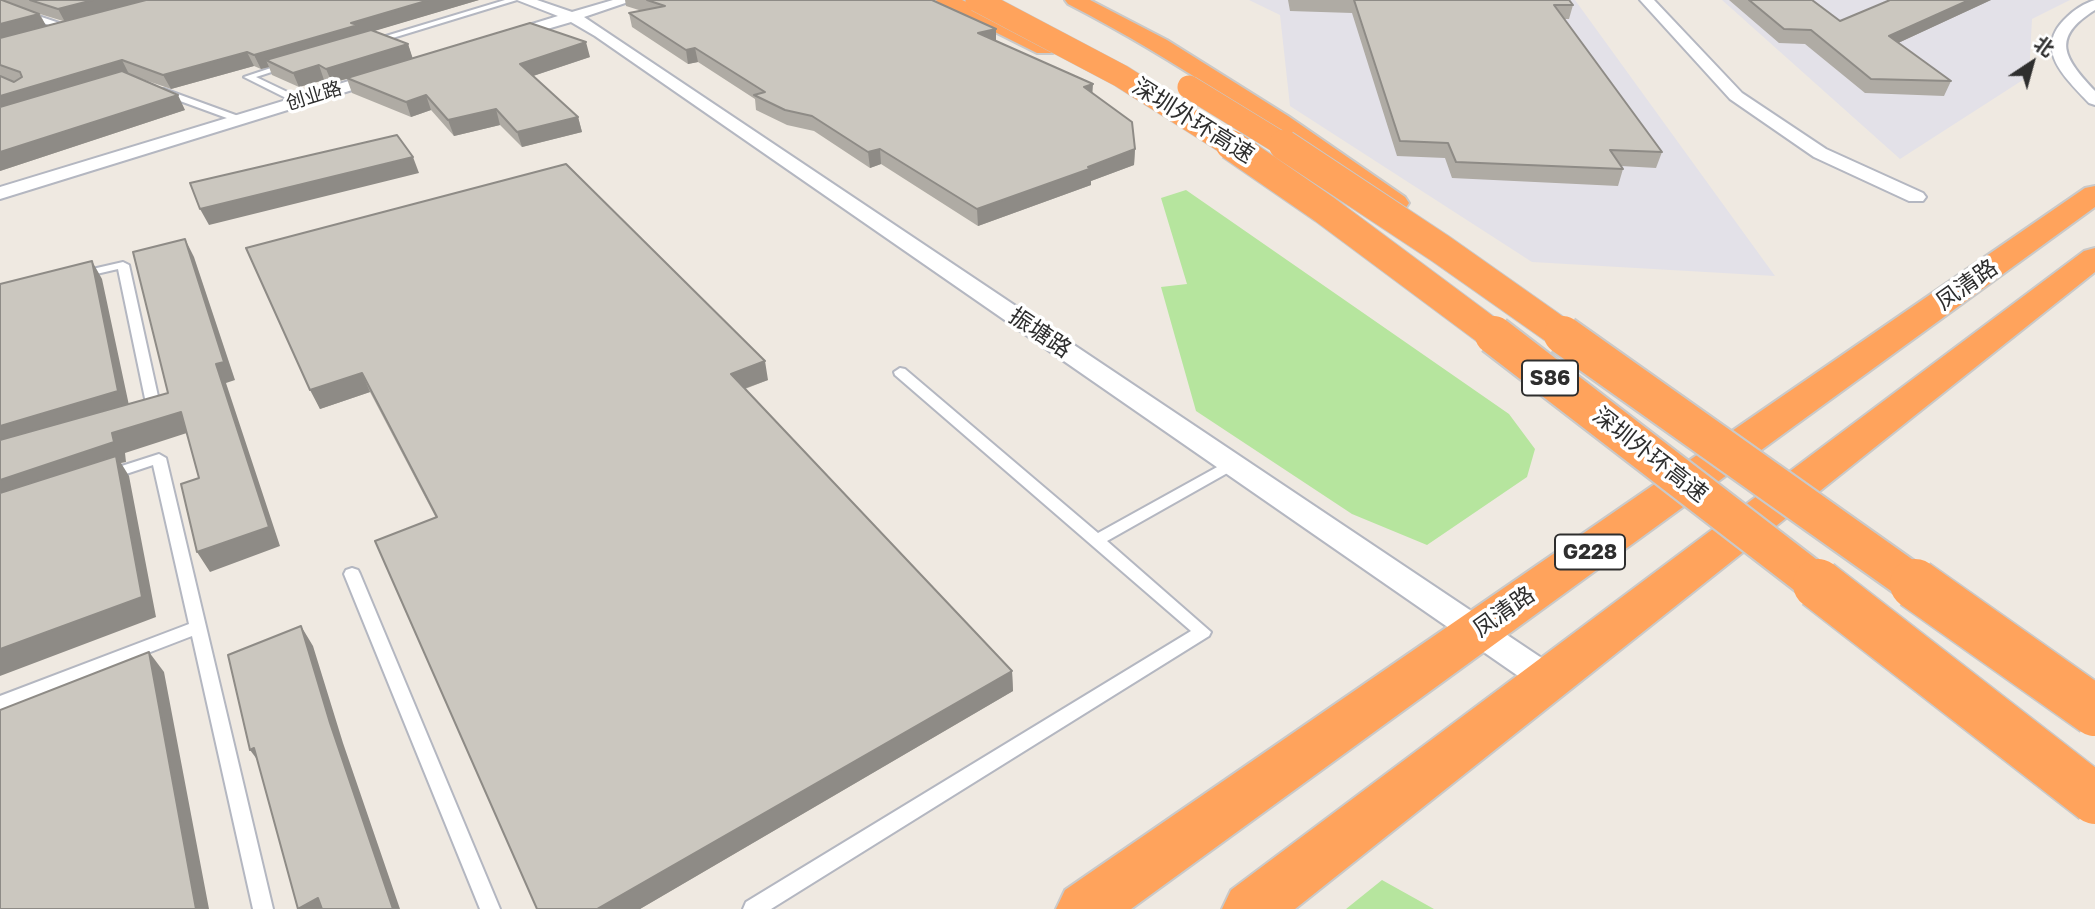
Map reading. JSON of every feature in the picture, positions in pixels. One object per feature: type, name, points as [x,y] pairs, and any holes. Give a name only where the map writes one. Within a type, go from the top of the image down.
[{"type":"highway","points":[[946,0],[1101,76],[1248,155]]},
{"type":"highway","name":"深圳外环高速","points":[[977,0],[1104,65],[1248,155],[1513,349],[2095,799]]},
{"type":"highway","name":"深圳外环高速","points":[[1020,0],[1126,52],[1260,130],[1557,329],[2095,710]]},
{"type":"highway","points":[[1075,0],[1174,52],[1262,108],[1423,223],[1557,329]]},
{"type":"highway","name":"凤清路","points":[[1085,909],[2095,194]]},
{"type":"highway","points":[[1251,909],[2095,257]]},
{"type":"street","name":"振塘路","points":[[524,0],[573,17],[600,33],[1549,680]]},
{"type":"street","points":[[494,41],[627,0]]},
{"type":"street","points":[[1647,0],[1736,96],[1819,153],[1916,197]]},
{"type":"street","points":[[2095,4],[2073,16],[2062,26],[2057,44],[2065,65],[2095,100]]},
{"type":"street","points":[[45,35],[74,27]]},
{"type":"street","name":"创业路","points":[[0,193],[403,69]]},
{"type":"lane","points":[[364,43],[513,0]]},
{"type":"lane","points":[[0,5],[74,27]]},
{"type":"lane","points":[[299,101],[248,77],[300,62]]},
{"type":"lane","points":[[154,89],[238,120]]},
{"type":"lane","points":[[61,280],[123,265],[154,410],[128,417]]},
{"type":"lane","points":[[753,909],[1203,632],[900,372]]},
{"type":"lane","points":[[93,480],[159,458],[263,909]]},
{"type":"lane","points":[[1096,541],[1233,464]]},
{"type":"lane","points":[[352,574],[490,909]]},
{"type":"lane","points":[[0,703],[198,627]]},
{"type":"shaded area","points":[[1249,0],[1575,0],[1775,276],[1532,262],[1290,106],[1280,15]]},
{"type":"shaded area","points":[[1722,0],[2070,0],[2032,19],[2029,76],[1900,159]]},
{"type":"green space","points":[[1186,190],[1509,414],[1535,449],[1527,477],[1427,545],[1352,514],[1196,411],[1161,287],[1187,284],[1161,198]]},
{"type":"green space","points":[[1382,880],[1434,909],[1346,909]]},
{"type":"building","points":[[2,0],[39,14],[0,24]]},
{"type":"building","points":[[30,0],[93,0],[58,9]]},
{"type":"building","points":[[146,0],[429,0],[351,23],[358,25],[254,55],[247,52],[163,75],[122,60],[0,96],[0,76],[14,82],[22,77],[20,72],[0,65],[0,38]]},
{"type":"building","points":[[647,0],[932,0],[996,29],[978,33],[1093,84],[1084,87],[1132,122],[1135,149],[1088,167],[1092,168],[977,209],[880,149],[868,152],[812,116],[785,110],[754,95],[765,92],[695,48],[686,50],[629,13],[665,6]]},
{"type":"building","points":[[1354,0],[1569,0],[1573,5],[1554,5],[1662,152],[1610,150],[1623,169],[1456,162],[1448,143],[1400,141]]},
{"type":"building","points":[[1749,0],[1812,0],[1840,21],[1890,0],[1969,0],[1889,36],[1951,81],[1871,79],[1811,30],[1784,29]]},
{"type":"building","points":[[530,23],[586,42],[520,64],[578,117],[517,132],[496,109],[448,120],[426,95],[406,102],[347,78]]},
{"type":"building","points":[[371,30],[408,44],[326,69],[319,65],[293,73],[266,60]]},
{"type":"building","points":[[122,71],[178,95],[0,152],[0,107]]},
{"type":"building","points":[[397,135],[413,157],[200,209],[190,183]]},
{"type":"building","points":[[566,164],[765,361],[731,374],[1012,671],[597,909],[537,909],[375,541],[437,517],[362,373],[310,390],[246,248]]},
{"type":"building","points":[[185,239],[224,362],[216,364],[269,527],[197,552],[181,484],[199,478],[181,412],[112,433],[114,442],[0,480],[0,440],[168,393],[133,252]]},
{"type":"building","points":[[92,261],[118,391],[0,426],[0,284]]},
{"type":"building","points":[[116,456],[142,597],[0,649],[0,493]]},
{"type":"building","points":[[301,626],[330,723],[393,909],[322,909],[318,898],[298,909],[254,748],[250,750],[228,655]]},
{"type":"building","points":[[149,652],[196,909],[0,909],[0,710]]}]
